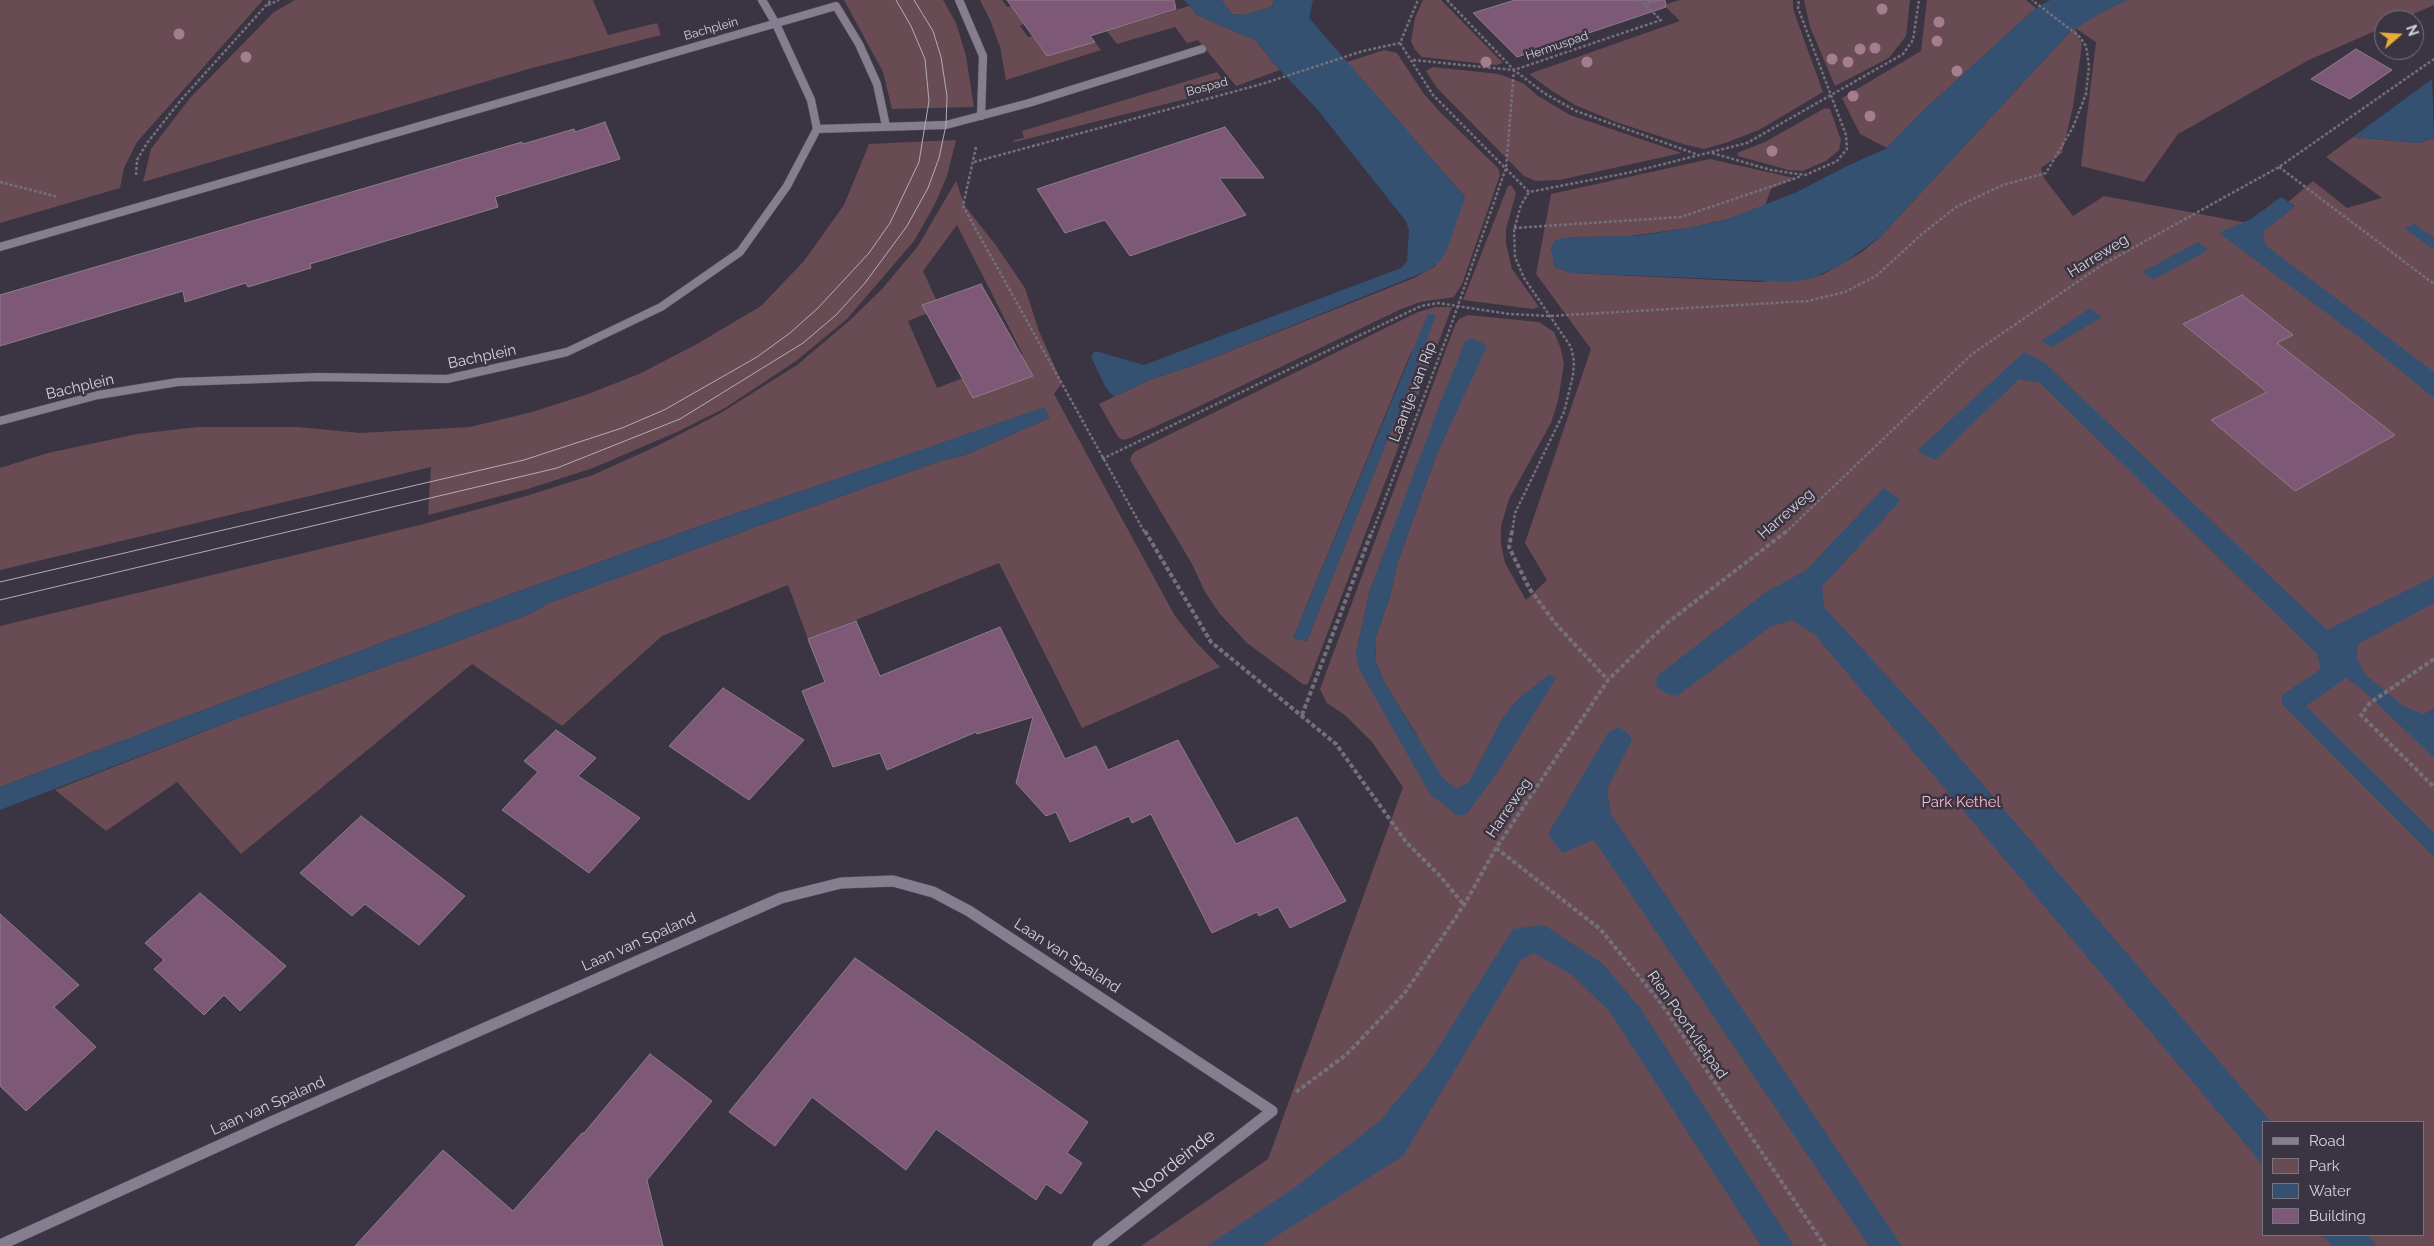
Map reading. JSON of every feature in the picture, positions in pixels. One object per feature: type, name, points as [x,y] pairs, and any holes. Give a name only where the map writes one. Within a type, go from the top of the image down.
[{"type":"street","points":[[762,0],[776,24],[811,100],[817,128],[946,124],[1029,104],[1202,50]]},
{"type":"street","points":[[959,0],[983,56],[981,116]]},
{"type":"street","name":"Bachplein","points":[[0,247],[836,6],[859,44],[877,84],[886,126]]},
{"type":"street","name":"Bachplein","points":[[0,420],[98,395],[178,382],[318,377],[447,379],[567,352],[661,307],[740,252],[787,186],[817,128]]},
{"type":"street","name":"Laan van Spaland","points":[[0,1245],[269,1123],[696,934],[781,898],[841,883],[894,882],[933,892],[969,911],[1272,1111]]},
{"type":"street","name":"Noordeinde","points":[[1098,1246],[1272,1111]]},
{"type":"path","points":[[135,208],[137,160],[147,143],[181,100],[271,0]]},
{"type":"path","points":[[265,6],[279,0]]},
{"type":"path","points":[[1418,0],[1400,44],[1433,95],[1529,192]]},
{"type":"path","name":"Hermuspad","points":[[1447,0],[1514,70],[1662,20],[1644,4]]},
{"type":"path","points":[[1639,0],[1644,4],[1657,0]]},
{"type":"path","points":[[1514,228],[1681,217],[1805,175],[1837,161],[1847,149],[1846,135],[1798,8],[1798,0]]},
{"type":"path","points":[[1608,680],[1555,623],[1529,588],[1509,548],[1516,513],[1564,412],[1573,376],[1574,361],[1571,347],[1524,278],[1515,257],[1514,228],[1521,205],[1529,192],[1632,172],[1747,143],[1903,54],[1913,40],[1919,0]]},
{"type":"path","points":[[1464,905],[1440,876],[1406,842],[1336,744],[1212,642],[1170,577],[1102,459],[1402,314],[1438,302],[1509,314],[1550,316],[1808,301],[1846,292],[1876,276],[1922,234],[1956,207],[2003,185],[2046,173],[2073,127],[2086,94],[2089,66],[2086,46],[2079,36],[2032,0]]},
{"type":"path","name":"Bospad","points":[[1102,459],[963,206],[974,162],[1262,84],[1363,51],[1400,44]]},
{"type":"path","name":"Harreweg","points":[[1272,1111],[1346,1055],[1404,994],[1464,905],[1496,848],[1608,680],[1667,623],[1790,529],[1972,354],[2102,265],[2279,166],[2434,59]]},
{"type":"path","points":[[1412,60],[1514,70],[1544,93],[1576,111],[1610,125],[1698,155]]},
{"type":"path","name":"Laantje van Rip","points":[[1302,715],[1449,331],[1506,168],[1514,70]]},
{"type":"path","points":[[1711,152],[1771,170],[1805,175]]},
{"type":"path","points":[[2279,166],[2434,284]]},
{"type":"path","points":[[0,182],[70,201],[84,223]]},
{"type":"path","points":[[2434,659],[2370,703],[2361,715],[2434,787]]},
{"type":"path","name":"Rien Poortvlietpad","points":[[1496,848],[1600,929],[1666,1011],[1825,1246]]},
{"type":"green space","points":[[0,0],[263,0],[137,142],[124,168],[120,188],[0,223]]},
{"type":"green space","points":[[295,0],[593,0],[608,35],[657,23],[661,35],[532,68],[143,182],[151,149],[190,98],[274,12]]},
{"type":"green space","points":[[844,0],[943,0],[956,23],[966,56],[974,107],[892,109],[883,72]]},
{"type":"green space","points":[[980,0],[1002,0],[1007,7],[1011,6],[1024,24],[1020,26],[1028,37],[1032,36],[1047,56],[1095,42],[1101,50],[1006,80],[1000,47],[991,22]]},
{"type":"green space","points":[[1221,0],[1274,0],[1272,7],[1244,15],[1232,14]]},
{"type":"green space","points":[[1423,0],[1441,0],[1503,63],[1496,65],[1422,57],[1415,50],[1411,41],[1415,18]]},
{"type":"green space","points":[[1679,0],[1793,0],[1793,9],[1823,92],[1759,130],[1704,149],[1616,122],[1575,105],[1529,74],[1680,21],[1664,5]]},
{"type":"green space","points":[[1804,0],[1910,0],[1906,36],[1889,58],[1835,86],[1810,27]]},
{"type":"green space","points":[[1927,0],[2026,0],[2036,8],[1924,110],[1887,148],[1860,134],[1842,98],[1921,51]]},
{"type":"green space","points":[[2126,0],[2434,0],[2434,5],[2423,10],[2374,10],[2374,31],[2309,60],[2178,134],[2144,182],[2081,166],[2096,42],[2075,28]]},
{"type":"green space","points":[[1189,6],[1197,15],[1255,40],[1280,70],[1236,86],[1198,40],[1187,43],[1175,27],[1117,44],[1107,31]]},
{"type":"green space","name":"Park Kethel","points":[[2075,28],[2082,45],[2073,107],[2062,153],[2041,168],[2044,178],[2073,216],[2104,196],[2269,227],[2295,206],[2288,202],[2313,181],[2347,208],[2382,198],[2326,157],[2353,137],[2418,143],[2434,138],[2434,1246],[1141,1246],[1268,1159],[1403,787],[1372,742],[1346,716],[1327,703],[1320,689],[1455,325],[1459,319],[1468,315],[1539,322],[1554,332],[1561,349],[1564,364],[1558,401],[1551,423],[1509,499],[1501,526],[1501,544],[1505,563],[1526,600],[1547,580],[1525,543],[1591,349],[1536,274],[1551,194],[1710,159],[1794,178],[1771,189],[1765,206],[1728,219],[1688,228],[1551,247],[1555,267],[1572,273],[1760,282],[1822,275],[1862,252],[1880,237]],"holes":[[[1466,340],[1457,409],[1436,456],[1397,564],[1390,597],[1375,639],[1376,662],[1384,682],[1420,740],[1356,653],[1370,590]]]},
{"type":"green space","points":[[1384,50],[1397,53],[1424,94],[1498,168],[1500,175],[1462,284],[1454,297],[1420,302],[1399,310],[1130,438],[1123,440],[1118,437],[1099,404],[1149,380],[1192,366],[1414,278],[1435,266],[1465,197],[1347,62]]},
{"type":"green space","points":[[1433,67],[1499,74],[1523,83],[1538,96],[1570,115],[1682,153],[1559,180],[1536,181],[1524,176],[1437,88],[1426,71]]},
{"type":"green space","points":[[1217,72],[1229,88],[1015,142],[1013,140],[1024,138],[1022,131]]},
{"type":"green space","points":[[1825,108],[1830,109],[1841,140],[1839,150],[1826,161],[1803,171],[1788,170],[1738,156],[1737,153],[1765,142]]},
{"type":"green space","points":[[956,140],[947,176],[934,206],[914,241],[847,319],[796,361],[725,408],[677,432],[593,468],[528,489],[428,515],[431,467],[0,570],[0,468],[48,453],[137,434],[198,427],[298,427],[360,433],[470,427],[532,412],[588,394],[639,374],[697,344],[761,306],[804,261],[844,205],[869,144]]},
{"type":"green space","points":[[956,181],[965,206],[995,244],[1025,288],[1039,331],[1062,383],[1054,394],[1175,616],[1195,641],[1220,667],[1082,728],[999,563],[808,639],[788,585],[662,636],[562,726],[472,664],[241,854],[177,782],[106,831],[55,790],[241,717],[450,644],[529,614],[549,603],[940,461],[968,454],[1049,418],[1044,408],[691,529],[492,601],[0,787],[0,626],[420,525],[526,496],[593,475],[657,446],[719,414],[797,365],[849,321],[882,289],[918,246]],"holes":[[[957,225],[1023,355],[937,388],[908,321],[940,308],[923,271]]]},
{"type":"green space","points":[[1511,185],[1516,193],[1506,229],[1506,244],[1512,269],[1539,307],[1533,309],[1463,300],[1508,186]]},
{"type":"green space","points":[[1435,307],[1452,307],[1308,684],[1304,685],[1247,643],[1220,614],[1205,592],[1192,564],[1130,460],[1134,452],[1418,312]],"holes":[[[1412,350],[1406,392],[1307,641],[1293,638]]]},
{"type":"water","points":[[1184,0],[1221,0],[1232,14],[1244,15],[1272,7],[1274,0],[1313,0],[1309,18],[1465,197],[1448,247],[1441,260],[1427,271],[1192,366],[1149,380],[1114,397],[1106,388],[1091,357],[1094,352],[1144,365],[1401,268],[1407,261],[1409,229],[1405,220],[1317,109],[1255,40],[1197,15]]},
{"type":"water","points":[[2050,0],[2128,0],[2102,12],[2069,33],[1880,237],[1841,265],[1813,278],[1791,282],[1572,273],[1554,267],[1551,247],[1555,240],[1570,237],[1636,236],[1688,228],[1728,219],[1797,192],[1887,148],[1924,110],[2036,8]]},
{"type":"water","points":[[2432,79],[2434,138],[2418,143],[2353,137]]},
{"type":"water","points":[[2281,197],[2295,206],[2263,232],[2265,245],[2434,372],[2434,398],[2363,340],[2219,233],[2251,219]]},
{"type":"water","points":[[2415,224],[2434,238],[2434,250],[2404,228]]},
{"type":"water","points":[[2198,242],[2208,250],[2153,280],[2142,272]]},
{"type":"water","points":[[2090,308],[2102,317],[2052,347],[2041,341]]},
{"type":"water","points":[[1428,314],[1436,315],[1420,359],[1307,641],[1293,638]]},
{"type":"water","points":[[1473,338],[1487,346],[1436,456],[1397,564],[1390,597],[1375,639],[1376,662],[1384,682],[1442,777],[1456,789],[1469,782],[1502,719],[1516,701],[1549,674],[1556,678],[1499,770],[1467,814],[1458,816],[1430,794],[1359,669],[1356,653],[1370,590],[1441,401],[1466,340]]},
{"type":"water","points":[[2024,352],[2045,363],[2327,630],[2434,577],[2434,603],[2358,644],[2357,659],[2366,675],[2405,707],[2424,714],[2434,708],[2434,758],[2364,691],[2346,678],[2306,706],[2434,833],[2434,857],[2282,704],[2282,695],[2321,669],[2317,654],[2040,383],[2019,379],[1935,460],[1917,451]]},
{"type":"water","points":[[1045,407],[1049,418],[968,454],[940,461],[761,525],[549,603],[529,614],[450,644],[241,717],[0,810],[0,787],[492,601],[691,529]]},
{"type":"water","points":[[1884,488],[1901,500],[1822,587],[1824,607],[1932,725],[2270,1121],[2262,1121],[2262,1164],[1814,634],[1792,620],[1770,627],[1677,696],[1667,694],[1656,686],[1657,676],[1766,592],[1805,571]]},
{"type":"water","points":[[1619,727],[1629,734],[1632,740],[1607,790],[1611,814],[1902,1246],[1869,1246],[1594,840],[1562,853],[1548,834],[1608,733]]},
{"type":"water","points":[[1544,925],[1603,964],[1641,1009],[1794,1246],[1761,1246],[1610,1012],[1572,975],[1534,953],[1521,960],[1403,1156],[1261,1246],[1207,1246],[1294,1188],[1381,1120],[1431,1059],[1513,929]]},
{"type":"water","points":[[2323,1236],[2369,1236],[2377,1246],[2332,1246]]},
{"type":"building","points":[[1007,0],[1174,0],[1176,9],[1090,36],[1095,42],[1047,56]]},
{"type":"building","points":[[1515,0],[1665,0],[1666,7],[1517,57],[1473,13]]},
{"type":"building","points":[[2356,49],[2392,70],[2350,99],[2311,79]]},
{"type":"building","points":[[605,122],[620,159],[495,197],[498,207],[310,264],[311,268],[248,287],[246,283],[185,302],[183,291],[0,346],[0,295],[522,142],[523,144],[574,129],[575,132]]},
{"type":"building","points":[[1225,127],[1264,178],[1219,178],[1246,215],[1130,256],[1105,220],[1065,233],[1037,189]]},
{"type":"building","points":[[981,284],[1033,376],[973,398],[922,305]]},
{"type":"building","points":[[2242,295],[2293,335],[2277,343],[2395,435],[2295,491],[2211,420],[2267,392],[2183,324]]},
{"type":"building","points":[[856,621],[880,676],[1000,627],[1065,759],[1096,746],[1108,770],[1178,740],[1236,844],[1297,817],[1346,901],[1290,928],[1278,907],[1259,916],[1257,912],[1212,933],[1151,814],[1132,823],[1129,816],[1070,842],[1056,812],[1046,816],[1016,783],[1033,717],[977,734],[976,732],[887,770],[880,753],[833,767],[802,691],[825,682],[808,639]]},
{"type":"building","points":[[723,688],[804,740],[749,800],[669,746]]},
{"type":"building","points":[[556,730],[596,758],[578,776],[640,818],[589,873],[502,810],[538,772],[524,761]]},
{"type":"building","points":[[361,816],[465,896],[419,945],[365,904],[352,916],[300,873]]},
{"type":"building","points":[[200,893],[286,966],[240,1011],[224,995],[204,1015],[154,969],[164,960],[145,943]]},
{"type":"building","points":[[0,914],[79,985],[54,1007],[96,1047],[26,1111],[0,1086]]},
{"type":"building","points":[[855,958],[1088,1122],[1067,1153],[1082,1163],[1061,1194],[1046,1184],[1036,1200],[936,1129],[906,1170],[812,1097],[775,1146],[729,1112]]},
{"type":"building","points":[[650,1054],[712,1101],[647,1180],[663,1246],[355,1246],[443,1150],[513,1211],[584,1133]]},
{"type":"tram line","points":[[0,582],[524,460],[622,428],[664,410],[757,357],[790,333],[818,308],[869,253],[890,223],[919,162],[929,101],[925,59],[911,26],[896,0]]},
{"type":"tram line","points":[[0,600],[557,468],[680,419],[803,343],[836,315],[865,283],[907,226],[928,188],[939,158],[946,125],[947,96],[941,57],[933,31],[914,0]]}]
